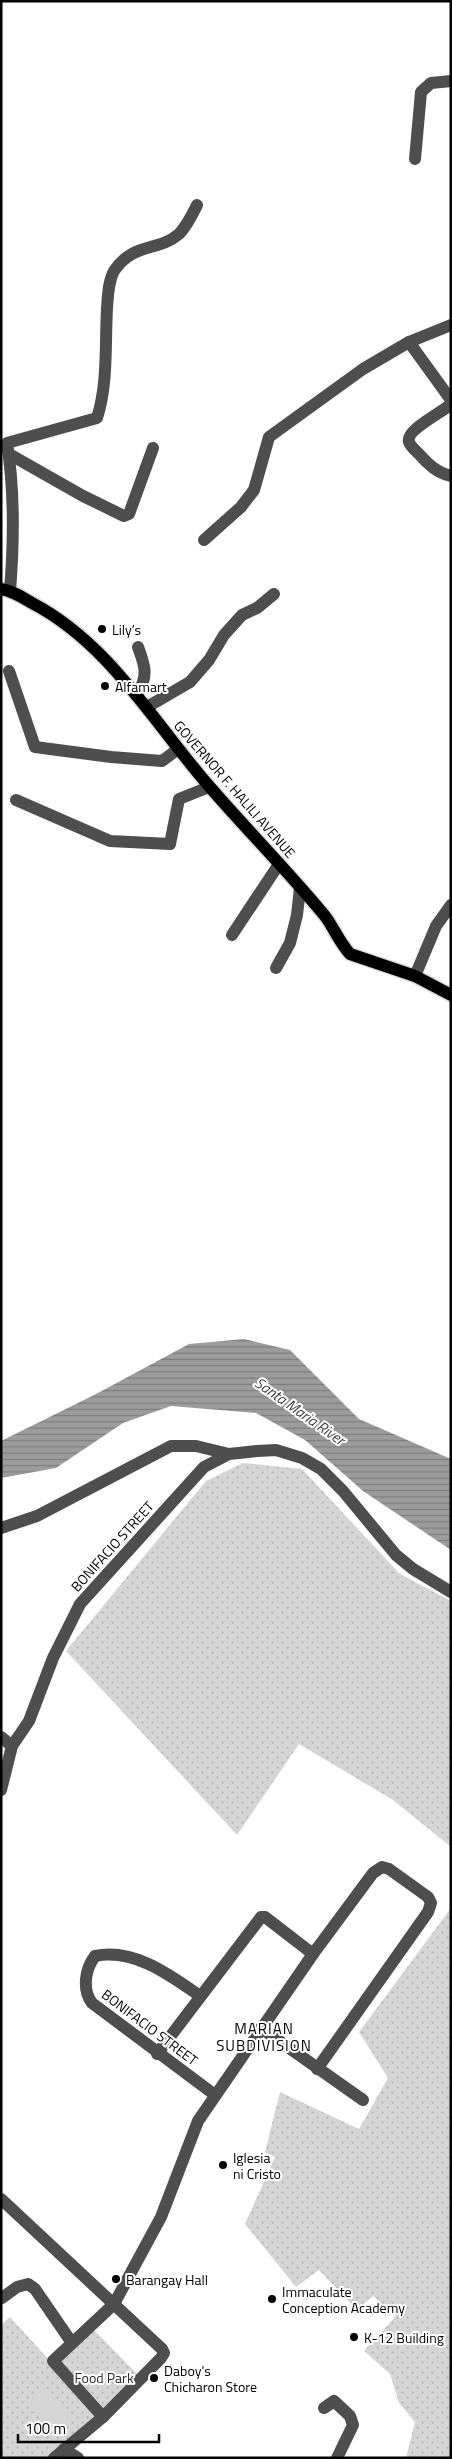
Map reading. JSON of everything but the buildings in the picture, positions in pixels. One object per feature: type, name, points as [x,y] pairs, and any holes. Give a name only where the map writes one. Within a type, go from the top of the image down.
[{"type":"main road","name":"GOVERNOR F. HALILI AVENUE","points":[[5,590],[49,611],[93,647],[137,695],[178,750],[209,787],[324,916],[350,954],[415,976],[451,995]]},
{"type":"street","points":[[415,160],[421,92],[431,83],[451,81]]},
{"type":"street","points":[[8,449],[97,418],[104,394],[106,333],[110,282],[113,273],[128,256],[144,247],[168,241],[179,234],[197,205]]},
{"type":"street","points":[[204,540],[241,507],[254,490],[269,437],[363,369],[409,342],[451,325]]},
{"type":"street","points":[[409,342],[451,400]]},
{"type":"street","points":[[451,404],[414,430],[408,439],[409,444],[426,462],[440,473],[451,476]]},
{"type":"street","points":[[8,449],[83,496],[124,516],[128,514],[153,448]]},
{"type":"street","points":[[5,590],[14,530],[8,449]]},
{"type":"street","points":[[147,708],[190,682],[209,660],[224,634],[242,615],[257,608],[274,594]]},
{"type":"street","points":[[137,695],[145,681],[144,664],[138,647]]},
{"type":"street","points":[[9,671],[36,747],[111,757],[162,761],[178,750]]},
{"type":"street","points":[[16,800],[110,841],[170,844],[179,799],[209,787]]},
{"type":"street","points":[[232,935],[279,864]]},
{"type":"street","points":[[276,968],[290,943],[297,915],[300,888]]},
{"type":"street","points":[[415,976],[436,926],[451,906]]},
{"type":"street","points":[[1,1528],[37,1516],[171,1446],[196,1446],[229,1454],[276,1450],[302,1458],[321,1469],[343,1491],[396,1556],[413,1569],[451,1592]]},
{"type":"street","name":"BONIFACIO STREET","points":[[1,1790],[3,1772],[12,1746],[29,1721],[53,1658],[80,1604],[204,1467],[229,1454]]},
{"type":"street","points":[[1,1738],[12,1746]]},
{"type":"street","points":[[104,2417],[53,2361],[114,2304],[161,2217],[192,2133],[215,2094],[313,1954],[377,1868],[389,1869],[428,1898],[430,1903],[428,1912],[317,2069]]},
{"type":"street","points":[[157,2054],[261,1917],[265,1917],[313,1954]]},
{"type":"street","name":"BONIFACIO STREET","points":[[200,1996],[162,1969],[137,1960],[104,1955],[95,1956],[89,1967],[85,1990],[92,2003],[157,2054],[215,2094]]},
{"type":"street","points":[[261,2028],[363,2100]]},
{"type":"street","points":[[3,2204],[114,2304],[164,2353],[104,2417],[54,2458]]},
{"type":"street","points":[[2,2298],[17,2287],[28,2284],[35,2289],[72,2343]]},
{"type":"street","points":[[324,2408],[334,2401],[350,2416],[353,2424],[337,2458]]},
{"type":"street","points":[[64,2450],[78,2458]]},
{"type":"green space","points":[[243,1463],[302,1469],[400,1574],[451,1601],[451,1847],[393,1800],[299,1744],[237,1835],[66,1651],[206,1481]]},
{"type":"green space","points":[[451,1908],[451,2458],[406,2458],[415,2422],[399,2403],[390,2374],[364,2351],[396,2316],[373,2296],[357,2310],[319,2270],[296,2287],[245,2224],[275,2157],[265,2152],[280,2092],[359,2129],[388,2078],[359,2032]]},
{"type":"green space","points":[[10,2317],[100,2416],[51,2458],[1,2458],[1,2325]]},
{"type":"green space","name":"Food Park","points":[[90,2326],[141,2378],[103,2413],[54,2362]]},
{"type":"green space","points":[[44,2385],[72,2416],[56,2431],[28,2399]]},
{"type":"water","name":"Santa Maria River","points":[[244,1339],[290,1350],[359,1419],[451,1459],[451,1550],[363,1491],[305,1440],[256,1413],[171,1406],[123,1423],[56,1468],[1,1478],[1,1441],[96,1394],[189,1344]]},
{"type":"place","name":"Lily’s","points":[[102,629]]},
{"type":"place","name":"Alfamart","points":[[105,686]]},
{"type":"place","name":"Iglesia ni Cristo","points":[[223,2165]]},
{"type":"place","name":"Barangay Hall","points":[[116,2279]]},
{"type":"place","name":"Immaculate Conception Academy","points":[[272,2299]]},
{"type":"place","name":"K-12 Building","points":[[354,2337]]},
{"type":"place","name":"Daboy's Chicharon Store","points":[[154,2378]]},
{"type":"district","name":"MARIAN SUBDIVISION","points":[[264,2036]]}]
